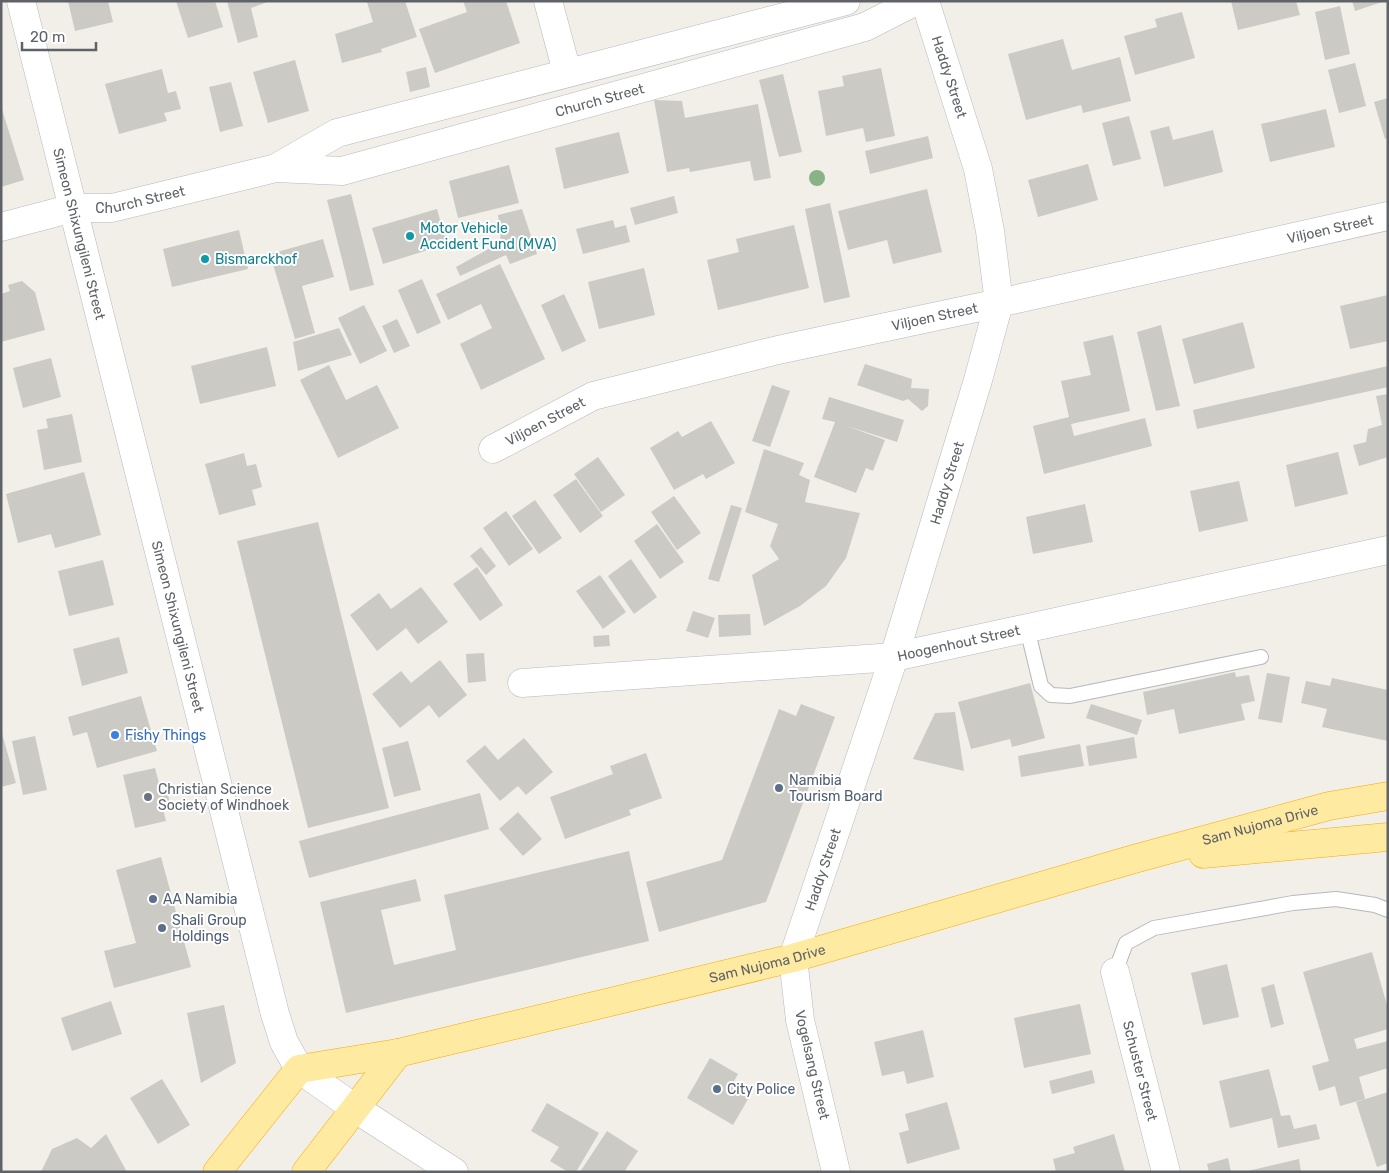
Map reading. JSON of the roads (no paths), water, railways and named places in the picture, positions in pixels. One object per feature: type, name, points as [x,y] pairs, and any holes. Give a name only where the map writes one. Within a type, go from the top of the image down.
[{"type":"highway","name":"Sam Nujoma Drive","points":[[299,1069],[398,1053],[793,958],[1134,859],[1329,806],[1388,796]]},
{"type":"highway","name":"Sam Nujoma Drive","points":[[1134,859],[1388,837]]},
{"type":"highway","points":[[306,1172],[398,1053]]},
{"type":"highway","points":[[217,1172],[299,1069]]},
{"type":"street","name":"Simeon Shixungileni Street","points":[[21,1],[275,1014],[284,1042],[299,1069],[356,1109],[454,1172]]},
{"type":"street","points":[[548,1],[567,72]]},
{"type":"street","name":"Church Street","points":[[276,168],[337,133],[846,1]]},
{"type":"street","name":"Church Street","points":[[1,227],[73,208],[112,208],[276,168],[342,170],[866,27],[916,1]]},
{"type":"street","name":"Haddy Street","points":[[793,958],[894,657],[978,380],[999,303],[990,231],[978,169],[925,1]]},
{"type":"street","name":"Viljoen Street","points":[[493,449],[593,396],[778,350],[999,303],[1388,216]]},
{"type":"street","name":"Hoogenhout Street","points":[[522,683],[894,657],[1388,550]]},
{"type":"street","name":"Vogelsang Street","points":[[793,958],[800,1020],[836,1172]]},
{"type":"street","name":"Schuster Street","points":[[1115,972],[1166,1172]]},
{"type":"lane","points":[[1027,628],[1041,686],[1051,695],[1070,696],[1261,657]]},
{"type":"lane","points":[[1115,972],[1126,943],[1154,928],[1293,903],[1336,899],[1375,905],[1388,910]]},
{"type":"place","name":"Motor Vehicle Accident Fund (MVA)","points":[[410,236]]},
{"type":"place","name":"Bismarckhof","points":[[205,259]]},
{"type":"place","name":"Fishy Things","points":[[115,735]]},
{"type":"place","name":"Namibia Tourism Board","points":[[779,788]]},
{"type":"place","name":"Christian Science Society of Windhoek","points":[[148,797]]},
{"type":"place","name":"AA Namibia","points":[[153,899]]},
{"type":"place","name":"Shali Group Holdings","points":[[162,928]]},
{"type":"place","name":"City Police","points":[[717,1089]]}]
